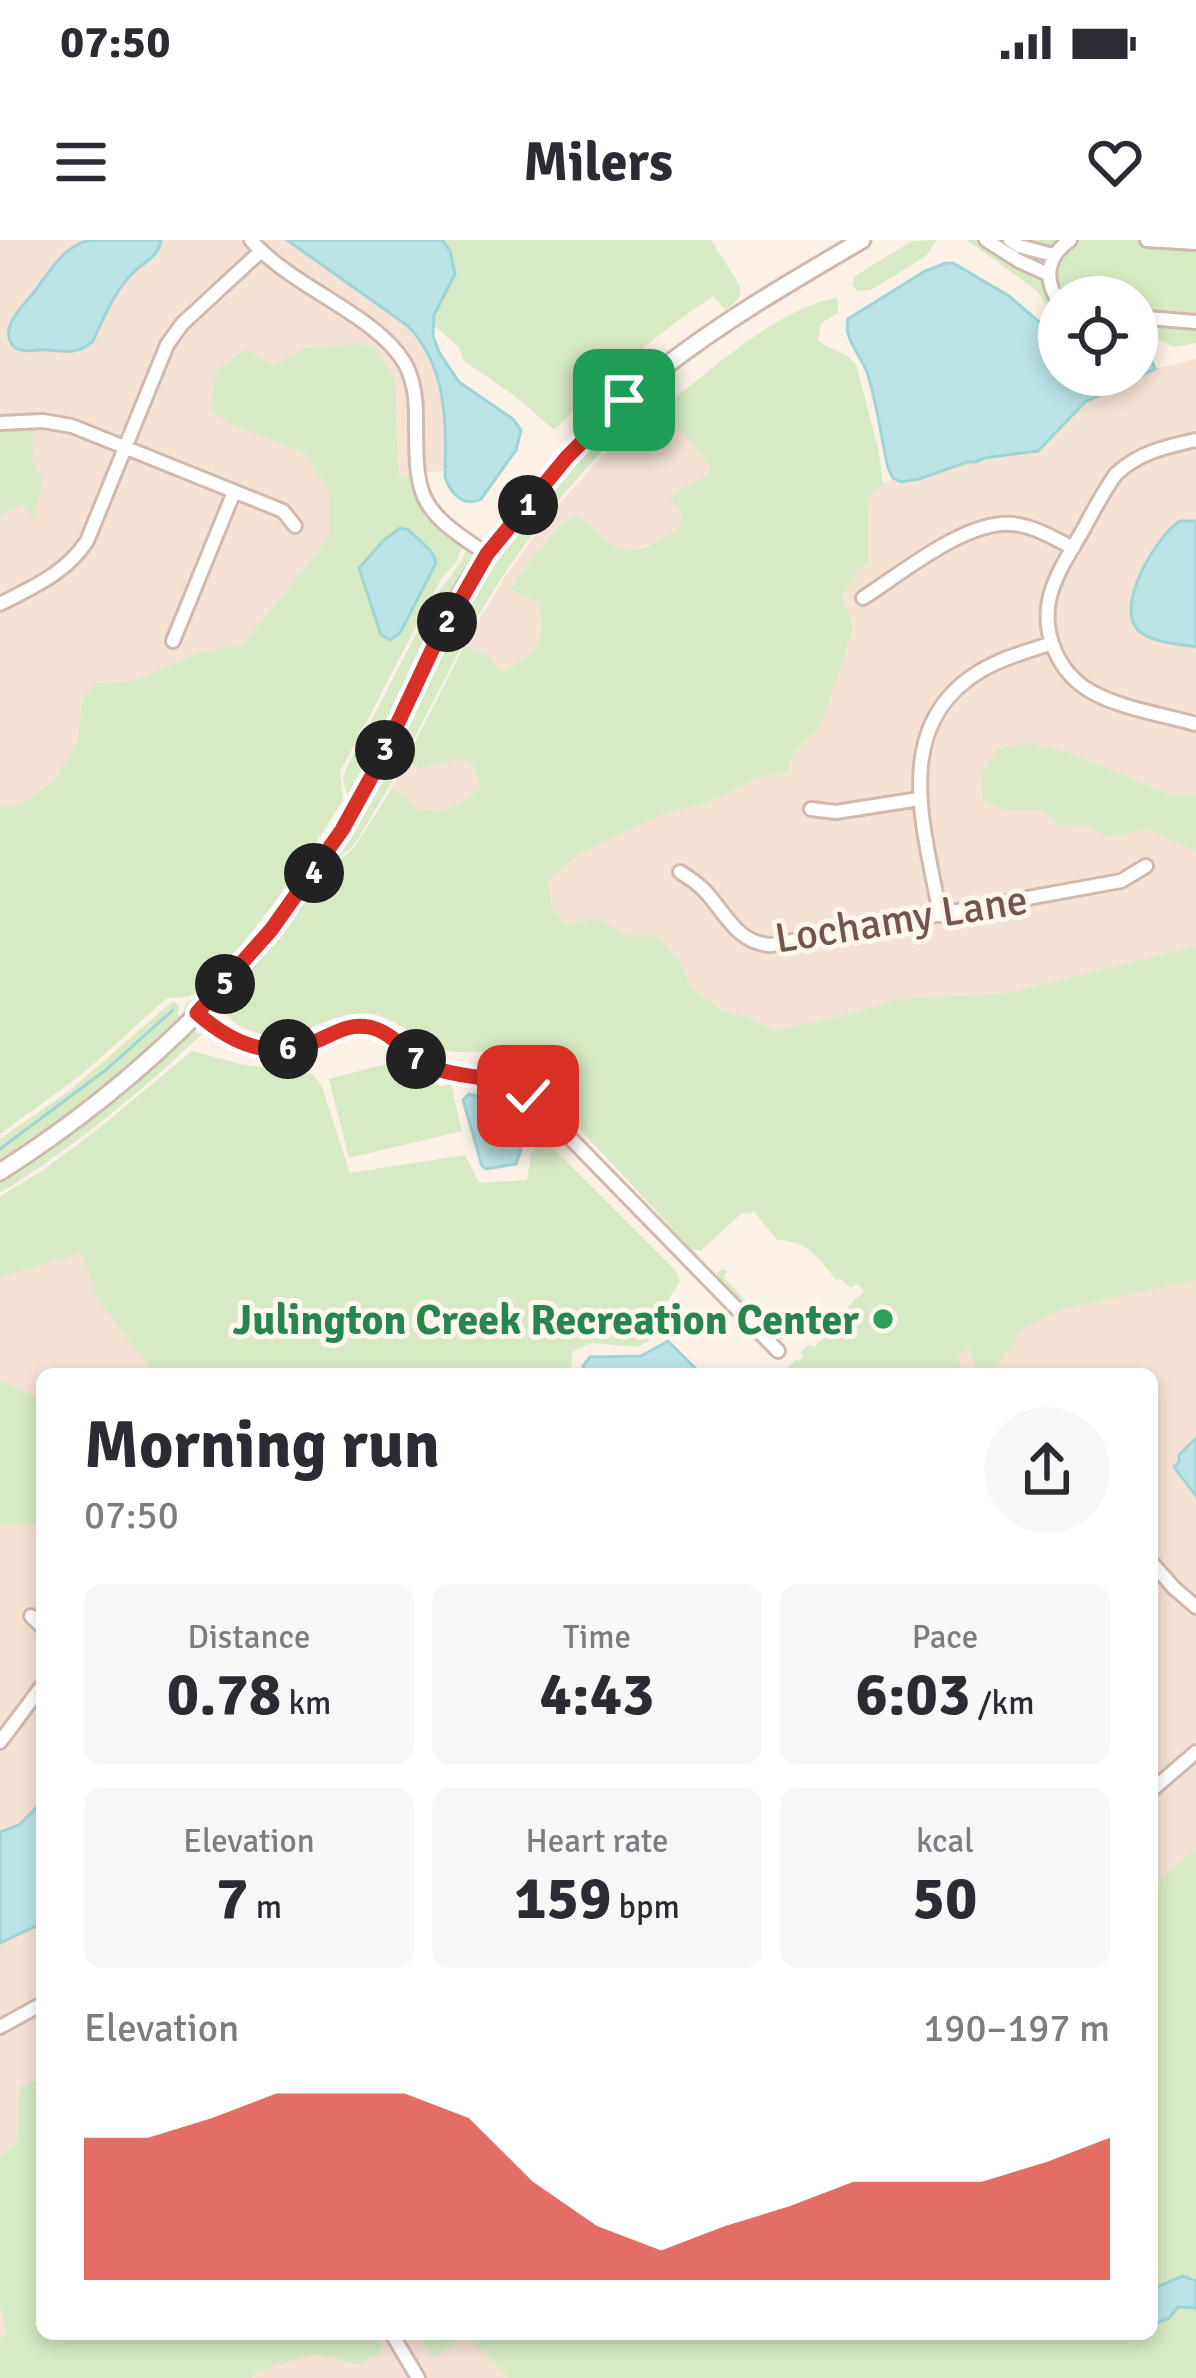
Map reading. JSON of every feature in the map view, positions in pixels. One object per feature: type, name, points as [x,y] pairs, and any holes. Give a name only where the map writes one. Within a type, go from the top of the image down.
[{"type":"street","points":[[0,1172],[104,1098],[197,1013],[271,930],[342,830],[441,632],[487,554],[567,457],[660,370],[753,304],[862,240]]},
{"type":"street","points":[[986,240],[1048,274],[1053,255],[1070,240]]},
{"type":"street","points":[[1010,240],[1053,255]]},
{"type":"street","points":[[1148,240],[1196,243]]},
{"type":"street","points":[[0,604],[59,572],[78,554],[174,334],[256,245],[395,350],[414,388],[416,471],[424,499],[442,523],[487,554]]},
{"type":"street","points":[[1158,319],[1196,322]]},
{"type":"street","points":[[0,423],[56,422],[283,512],[295,526]]},
{"type":"street","points":[[1196,440],[1152,451],[1127,464],[1107,486],[1050,597],[1048,625],[1052,644],[1069,674],[1096,694],[1196,724]]},
{"type":"street","points":[[173,641],[234,491]]},
{"type":"street","points":[[863,598],[983,526],[1027,526],[1072,548]]},
{"type":"street","points":[[940,915],[920,799],[922,749],[928,731],[946,701],[984,668],[1052,644]]},
{"type":"street","points":[[811,809],[836,812],[920,799]]},
{"type":"street","name":"Lochamy Lane","points":[[680,872],[702,887],[742,936],[771,945],[1121,881],[1146,866]]},
{"type":"street","points":[[197,1013],[232,1040],[267,1051],[302,1046],[347,1027],[370,1027],[432,1067],[490,1078],[518,1089],[778,1351]]},
{"type":"street","points":[[1158,1570],[1196,1607]]},
{"type":"street","points":[[31,1616],[36,1621]]},
{"type":"street","points":[[0,1742],[36,1694]]},
{"type":"street","points":[[1158,1785],[1196,1752]]},
{"type":"street","points":[[0,2027],[36,2006]]},
{"type":"street","points":[[396,2340],[418,2378]]},
{"type":"shaded area","points":[[0,240],[287,240],[421,340],[442,387],[446,470],[399,477],[397,416],[245,350],[217,371],[227,423],[304,453],[329,491],[329,537],[243,644],[198,653],[133,681],[96,683],[82,700],[77,741],[56,778],[22,804],[0,807]]},
{"type":"shaded area","points":[[1196,359],[1196,795],[1172,795],[1065,751],[1003,809],[1043,810],[1057,825],[1085,826],[1108,837],[1148,829],[1196,852],[1196,946],[1007,993],[898,999],[774,1030],[723,1010],[693,989],[679,960],[657,935],[627,935],[598,919],[564,923],[552,907],[548,880],[580,854],[664,814],[704,804],[760,777],[787,772],[795,751],[821,726],[853,626],[842,597],[855,572],[868,562],[869,497],[883,483],[893,478],[901,482],[919,479],[984,458],[1031,452],[1095,396],[1158,396],[1158,368]]},
{"type":"shaded area","points":[[664,397],[670,402],[669,417],[711,466],[708,475],[680,490],[681,525],[662,539],[631,551],[613,547],[574,516],[558,527],[511,590],[538,602],[543,618],[540,644],[501,672],[487,654],[464,646],[504,578],[556,507]]},
{"type":"shaded area","points":[[409,754],[409,759],[462,759],[473,765],[480,787],[461,805],[437,812],[415,808],[406,795],[392,788]]},
{"type":"shaded area","points":[[1196,959],[1196,2378],[0,2378],[0,1270],[223,1215],[261,1368],[36,1368],[36,2340],[1158,2340],[1158,1368],[953,1368],[919,1223]]},
{"type":"green space","points":[[336,240],[711,240],[740,286],[740,297],[726,311],[713,296],[692,311],[630,359],[554,430],[463,360],[459,347]]},
{"type":"green space","points":[[937,240],[926,256],[871,290],[857,291],[852,284],[855,276],[912,241]]},
{"type":"green space","points":[[967,240],[1196,240],[1196,343],[1174,347],[1158,339],[1158,276],[1038,276],[1037,291]]},
{"type":"green space","points":[[837,298],[839,313],[821,323],[818,340],[856,364],[883,483],[869,497],[868,562],[855,573],[842,597],[853,626],[821,726],[795,751],[787,772],[760,777],[704,804],[664,814],[580,854],[548,880],[552,907],[564,923],[599,919],[627,935],[657,935],[679,960],[693,989],[722,1010],[774,1030],[898,999],[1007,993],[1196,946],[1196,1280],[1063,1309],[1024,1328],[995,1368],[976,1368],[969,1349],[958,1354],[961,1368],[788,1368],[803,1357],[800,1353],[809,1344],[814,1347],[827,1334],[824,1330],[864,1291],[857,1284],[851,1288],[836,1280],[805,1247],[777,1240],[754,1212],[741,1214],[701,1250],[692,1250],[534,1079],[507,1056],[443,1050],[377,1015],[344,1016],[280,1035],[244,1028],[225,1010],[241,982],[291,924],[330,868],[354,848],[392,788],[406,795],[415,808],[443,810],[458,805],[480,787],[473,766],[462,759],[419,768],[409,754],[464,646],[487,654],[502,672],[531,653],[542,626],[538,602],[511,590],[558,527],[575,515],[625,550],[644,547],[681,526],[680,510],[670,499],[708,475],[710,466],[669,416],[670,402],[771,325]]},
{"type":"green space","points":[[375,347],[395,379],[399,477],[410,476],[430,516],[463,546],[340,772],[343,800],[256,926],[194,994],[167,998],[81,1075],[0,1134],[0,807],[22,804],[56,778],[77,741],[82,700],[96,683],[133,681],[198,653],[243,644],[329,537],[329,491],[304,453],[227,423],[210,409],[217,371],[245,349],[275,365],[304,348]],"holes":[[[409,530],[436,563],[400,633],[363,562],[392,533]]]},
{"type":"green space","points":[[33,429],[32,462],[43,479],[34,518],[22,505],[0,515],[0,433]]},
{"type":"green space","points":[[600,435],[610,443],[536,530],[473,625],[462,616],[493,567]]},
{"type":"green space","points":[[467,549],[472,564],[342,820],[250,947],[185,1017],[186,1003],[208,986],[261,925],[335,820],[348,798],[343,778],[346,769],[438,592]]},
{"type":"green space","points":[[456,628],[469,632],[399,768],[391,762],[392,752]]},
{"type":"green space","points":[[1026,743],[1065,751],[1172,795],[1196,795],[1196,852],[1148,829],[1108,837],[1085,826],[1057,825],[1043,810],[1003,810],[983,800],[981,775],[997,749]]},
{"type":"green space","points":[[382,770],[396,775],[358,839],[329,865],[216,1017],[214,1005]]},
{"type":"green space","points":[[173,1001],[183,1020],[95,1097],[0,1165],[0,1139],[69,1091]]},
{"type":"green space","points":[[193,1032],[202,1034],[130,1098],[0,1193],[0,1177],[119,1098]]},
{"type":"green space","points":[[192,1051],[240,1064],[313,1074],[322,1087],[350,1173],[465,1155],[479,1183],[527,1180],[531,1154],[544,1139],[675,1270],[680,1281],[659,1315],[661,1334],[638,1347],[592,1343],[572,1352],[571,1368],[150,1368],[98,1300],[82,1253],[0,1277],[0,1196],[93,1133]]},
{"type":"green space","points":[[400,1060],[402,1067],[440,1086],[451,1084],[462,1131],[349,1158],[329,1079]]},
{"type":"green space","points":[[727,1272],[723,1277],[751,1307],[758,1303],[762,1308],[757,1313],[778,1335],[785,1330],[785,1339],[774,1339],[720,1285],[717,1273]]},
{"type":"green space","points":[[0,1380],[36,1397],[36,1523],[0,1526]]},
{"type":"green space","points":[[1196,1850],[1196,2281],[1177,2277],[1158,2287],[1158,1884]]},
{"type":"green space","points":[[36,2081],[36,2340],[380,2340],[381,2353],[358,2365],[316,2354],[260,2370],[251,2378],[0,2378],[0,2338],[7,2334],[0,2307],[0,2157],[17,2142],[20,2086]]},
{"type":"green space","points":[[1178,2307],[1196,2308],[1196,2378],[509,2378],[472,2340],[1158,2340],[1158,2323]]},
{"type":"green space","points":[[421,2340],[459,2340],[436,2357]]},
{"type":"water","points":[[90,240],[161,240],[155,253],[122,285],[88,345],[67,351],[17,349],[9,333],[16,314],[63,256]]},
{"type":"water","points":[[287,240],[442,240],[455,274],[434,315],[433,336],[439,352],[459,382],[513,419],[521,430],[516,450],[481,499],[469,502],[458,497],[445,477],[442,397],[421,342],[408,326]]},
{"type":"water","points":[[953,263],[1009,296],[1038,321],[1038,396],[1098,396],[1085,402],[1038,451],[967,462],[919,479],[901,482],[893,478],[848,319],[925,271]]},
{"type":"water","points":[[1180,521],[1196,521],[1196,647],[1151,638],[1132,620],[1134,590],[1141,573],[1160,541]]},
{"type":"water","points":[[400,528],[425,545],[436,563],[400,633],[390,640],[381,635],[359,568]]},
{"type":"water","points":[[469,1094],[518,1114],[524,1133],[516,1164],[482,1166],[463,1100]]},
{"type":"water","points":[[668,1341],[695,1368],[583,1368],[590,1357],[641,1356]]},
{"type":"water","points":[[1196,1438],[1196,1496],[1174,1467]]},
{"type":"water","points":[[36,1808],[36,1926],[0,1943],[0,1832],[19,1825]]},
{"type":"water","points":[[1183,2276],[1196,2281],[1196,2308],[1178,2307],[1158,2323],[1158,2286]]},
{"type":"waterway","points":[[0,1149],[107,1069],[173,1010]]},
{"type":"place","name":"Julington Creek Recreation Center","points":[[883,1319]]},
{"type":"route","points":[[528,1096],[490,1078],[432,1067],[370,1027],[347,1027],[302,1046],[267,1051],[232,1040],[197,1013],[271,930],[342,830],[433,648],[487,554],[567,457],[624,400]]}]
